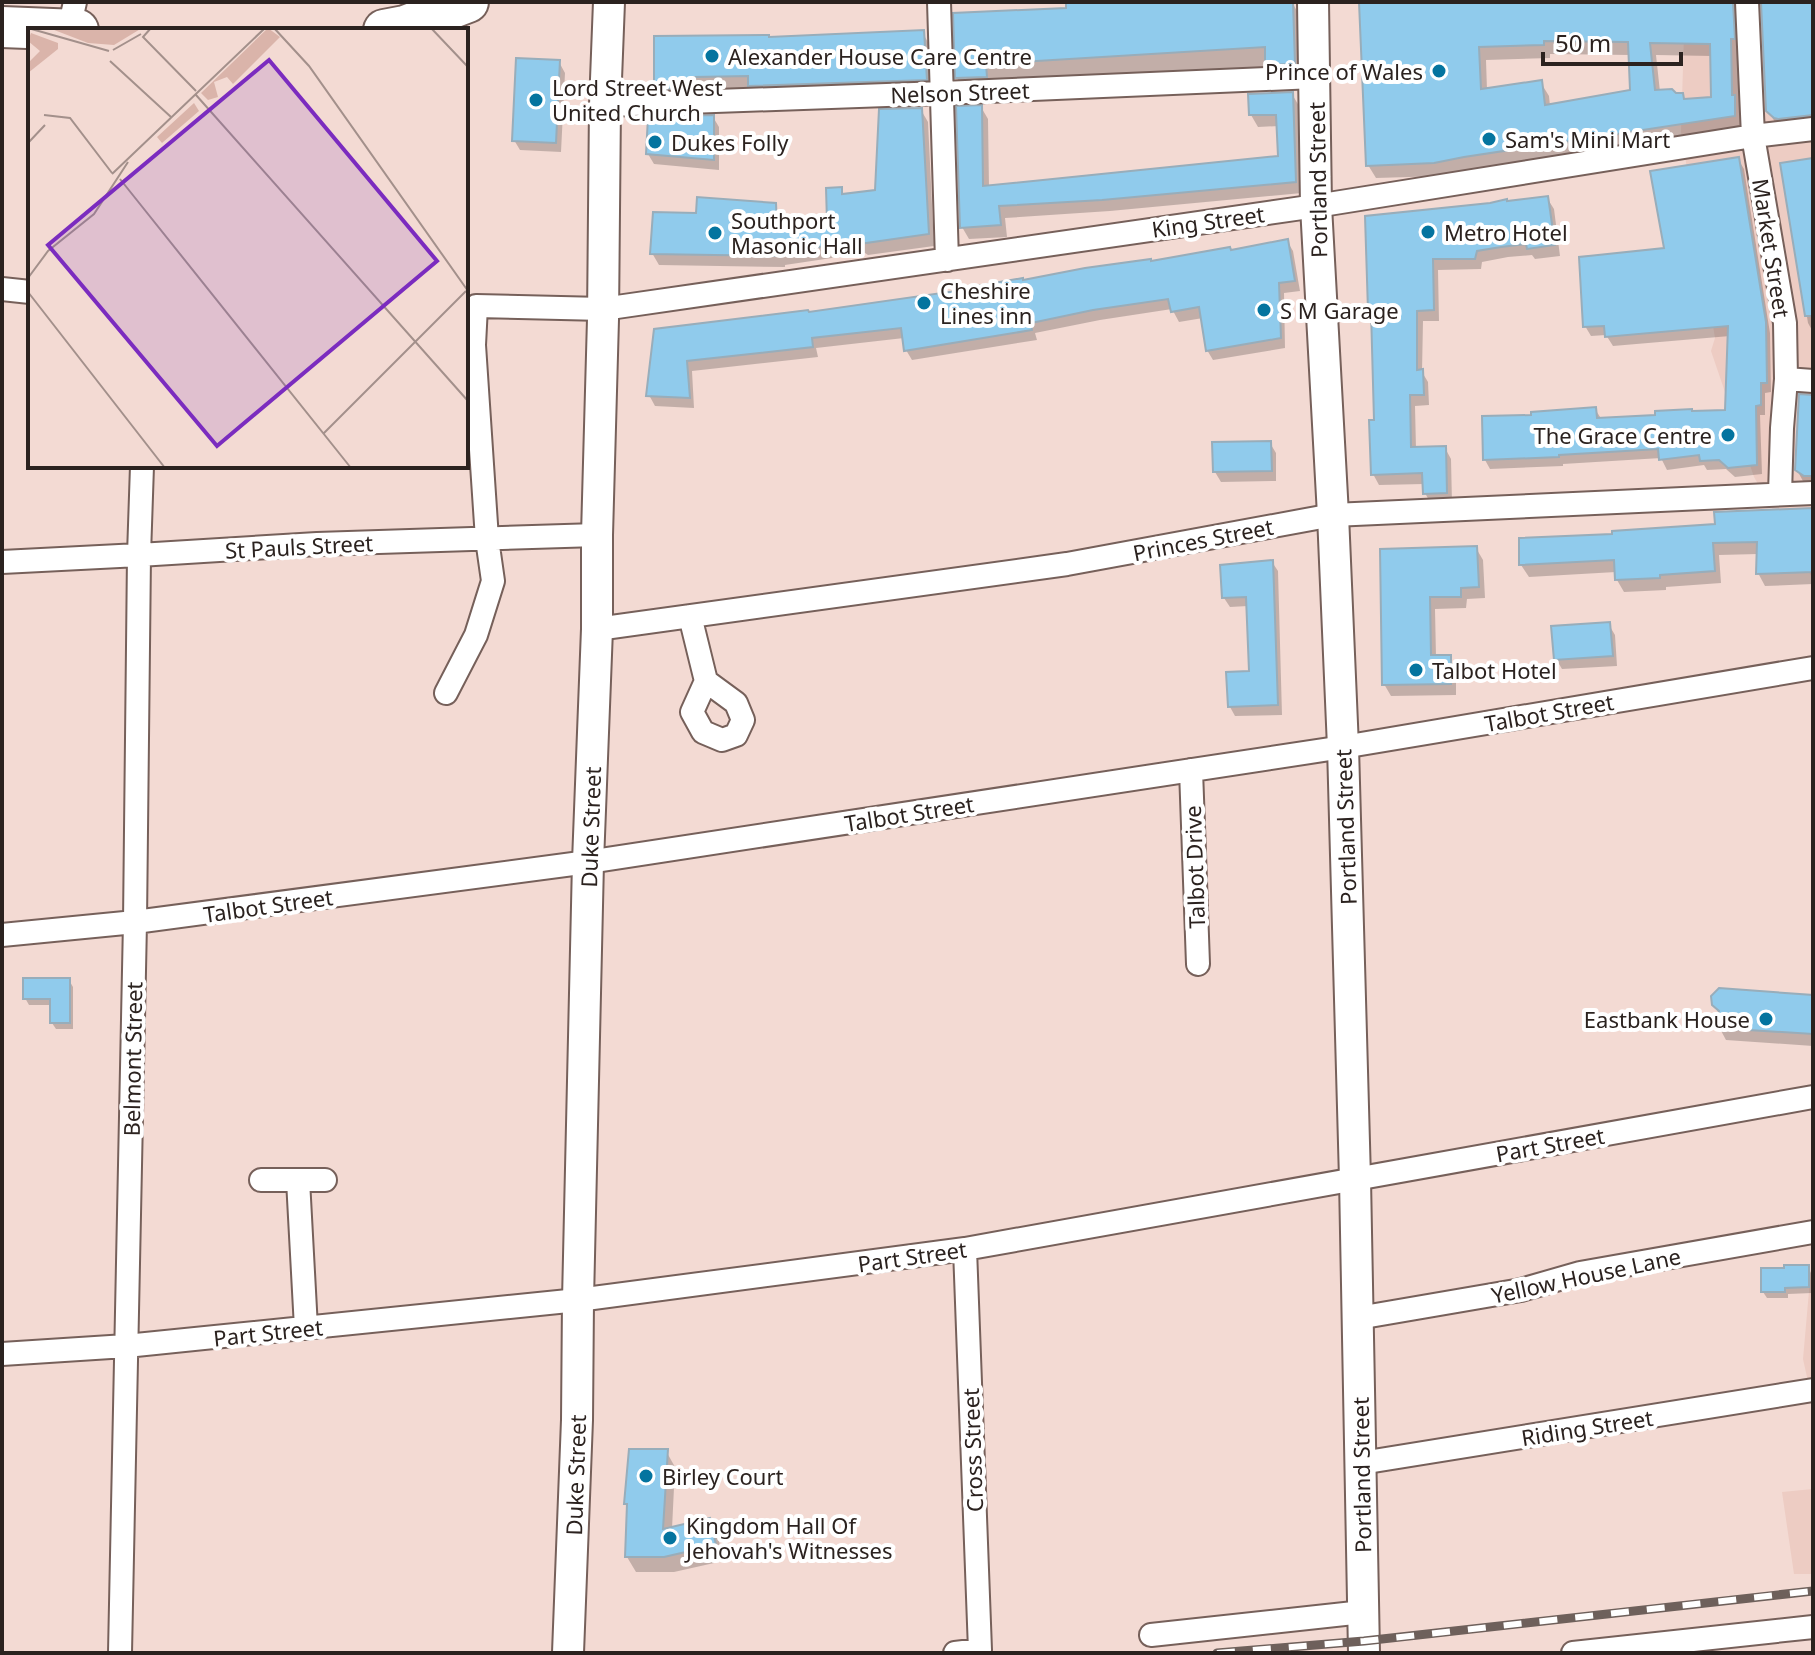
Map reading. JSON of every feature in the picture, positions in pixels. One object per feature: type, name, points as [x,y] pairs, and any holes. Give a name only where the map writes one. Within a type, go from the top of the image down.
[{"type":"highway","points":[[394,28],[468,2]]},
{"type":"highway","points":[[2,27],[36,28]]},
{"type":"street","points":[[69,28],[75,2]]},
{"type":"street","name":"Duke Street","points":[[568,1653],[577,1420],[588,862],[597,629],[609,2]]},
{"type":"street","points":[[939,2],[947,260]]},
{"type":"street","name":"Portland Street","points":[[1313,2],[1316,206],[1343,747],[1364,1653]]},
{"type":"street","name":"Market Street","points":[[1747,2],[1753,136],[1785,323],[1786,379],[1780,494]]},
{"type":"street","name":"Nelson Street","points":[[605,105],[1314,77]]},
{"type":"street","name":"King Street","points":[[470,344],[476,306],[603,309],[1316,206],[1813,129]]},
{"type":"street","points":[[2,289],[28,292]]},
{"type":"street","points":[[446,693],[476,635],[493,581],[470,344]]},
{"type":"street","points":[[1786,379],[1813,381]]},
{"type":"street","name":"Belmont Street","points":[[120,1653],[142,468]]},
{"type":"street","name":"Princes Street","points":[[597,629],[1067,564],[1333,515],[1813,493]]},
{"type":"street","name":"St Pauls Street","points":[[2,562],[317,544],[597,535]]},
{"type":"street","points":[[690,616],[706,681]]},
{"type":"street","name":"Talbot Street","points":[[2,935],[135,922],[588,862],[1343,747],[1813,668]]},
{"type":"street","name":"Talbot Drive","points":[[1191,770],[1198,964]]},
{"type":"street","name":"Part Street","points":[[2,1354],[126,1346],[578,1300],[965,1249],[1813,1097]]},
{"type":"street","points":[[261,1180],[325,1180]]},
{"type":"street","points":[[298,1180],[306,1328]]},
{"type":"street","name":"Yellow House Lane","points":[[1358,1318],[1521,1290],[1580,1273],[1813,1232]]},
{"type":"street","name":"Cross Street","points":[[955,1653],[980,1650],[965,1249]]},
{"type":"street","name":"Riding Street","points":[[1361,1463],[1813,1390]]},
{"type":"street","points":[[1151,1635],[1363,1612]]},
{"type":"street","points":[[1573,1653],[1813,1627]]},
{"type":"shaded area","points":[[1685,2],[1813,2],[1813,579],[1754,477],[1711,351],[1715,338],[1681,132]]},
{"type":"shaded area","points":[[1813,1246],[1813,1404],[1803,1359]]},
{"type":"shaded area","points":[[1813,1489],[1813,1574],[1794,1574],[1782,1492]]},
{"type":"building","points":[[1066,2],[1293,2],[1295,64],[1265,65],[1265,47],[986,64],[987,77],[955,78],[953,13],[1066,8]]},
{"type":"building","points":[[1359,2],[1733,2],[1735,39],[1731,39],[1735,116],[1434,163],[1366,166]],"holes":[[[1544,41],[1628,42],[1630,90],[1545,105],[1542,80],[1481,89],[1479,47],[1544,45]],[[1650,43],[1710,44],[1711,97],[1684,99],[1683,93],[1672,89],[1655,90]]]},
{"type":"building","points":[[1761,2],[1813,2],[1813,115],[1778,119],[1766,111]]},
{"type":"building","points":[[924,30],[927,80],[748,86],[748,76],[694,77],[694,88],[654,89],[654,36],[769,37]]},
{"type":"building","name":"Lord Street West United Church","points":[[516,58],[560,60],[556,143],[512,141]]},
{"type":"building","points":[[1293,92],[1296,182],[999,206],[1001,225],[960,228],[956,106],[982,105],[983,186],[1278,156],[1276,115],[1249,115],[1248,94]]},
{"type":"building","points":[[922,108],[929,234],[859,244],[859,241],[779,253],[780,256],[650,254],[653,212],[696,213],[697,197],[776,203],[777,226],[827,222],[826,188],[842,187],[842,194],[875,190],[879,109]]},
{"type":"building","points":[[714,115],[714,160],[646,154],[648,117]]},
{"type":"building","points":[[1739,157],[1766,322],[1767,383],[1761,383],[1761,405],[1756,406],[1757,465],[1728,468],[1719,460],[1700,461],[1699,455],[1659,460],[1658,449],[1483,460],[1482,416],[1531,415],[1531,412],[1596,407],[1597,418],[1655,415],[1655,411],[1725,410],[1728,326],[1605,337],[1604,326],[1583,327],[1579,257],[1664,248],[1650,171]]},
{"type":"building","points":[[1813,158],[1813,316],[1805,316],[1780,163]]},
{"type":"building","points":[[1548,196],[1555,245],[1527,249],[1526,244],[1477,251],[1475,259],[1433,259],[1434,310],[1417,311],[1417,370],[1423,369],[1424,395],[1410,395],[1411,447],[1446,446],[1447,493],[1423,494],[1422,473],[1371,475],[1369,420],[1374,420],[1365,216]]},
{"type":"building","points":[[1288,239],[1295,281],[1279,283],[1281,338],[1206,351],[1199,307],[1171,312],[1168,299],[1031,323],[1032,330],[904,351],[901,328],[812,338],[813,347],[687,361],[690,398],[646,396],[654,329],[809,312]]},
{"type":"building","points":[[1799,394],[1813,395],[1813,476],[1804,476],[1795,470]]},
{"type":"building","points":[[1271,441],[1272,471],[1213,472],[1212,442]]},
{"type":"building","points":[[1813,508],[1813,572],[1756,574],[1757,542],[1713,543],[1715,571],[1660,575],[1660,578],[1615,580],[1614,560],[1519,565],[1519,538],[1612,534],[1612,531],[1715,524],[1714,512]]},
{"type":"building","points":[[1477,546],[1479,587],[1461,588],[1461,597],[1430,597],[1431,655],[1451,655],[1451,684],[1382,685],[1380,549]]},
{"type":"building","points":[[1273,560],[1278,705],[1228,707],[1226,672],[1249,671],[1246,597],[1222,598],[1220,565]]},
{"type":"building","points":[[1610,622],[1613,656],[1554,660],[1551,626]]},
{"type":"building","points":[[23,978],[70,978],[70,1023],[50,1023],[50,999],[23,999]]},
{"type":"building","name":"Eastbank House","points":[[1719,988],[1813,995],[1813,1034],[1717,1028],[1719,1011],[1712,1005],[1711,996]]},
{"type":"building","points":[[1784,1265],[1809,1265],[1809,1287],[1785,1288],[1785,1292],[1761,1292],[1761,1268],[1784,1268]]},
{"type":"building","points":[[629,1449],[668,1449],[663,1529],[710,1518],[716,1545],[664,1557],[625,1557],[627,1504],[624,1504]]},
{"type":"railway","points":[[1217,1653],[1364,1641],[1813,1591]]},
{"type":"place","name":"Alexander House Care Centre","points":[[712,56]]},
{"type":"place","name":"Prince of Wales","points":[[1439,71]]},
{"type":"place","name":"Lord Street West United Church","points":[[536,100]]},
{"type":"place","name":"Sam's Mini Mart","points":[[1489,139]]},
{"type":"place","name":"Dukes Folly","points":[[655,142]]},
{"type":"place","name":"Metro Hotel","points":[[1428,232]]},
{"type":"place","name":"Southport Masonic Hall","points":[[715,233]]},
{"type":"place","name":"Cheshire Lines inn","points":[[924,303]]},
{"type":"place","name":"S M Garage","points":[[1264,310]]},
{"type":"place","name":"The Grace Centre","points":[[1728,435]]},
{"type":"place","name":"Talbot Hotel","points":[[1416,670]]},
{"type":"place","name":"Eastbank House","points":[[1766,1019]]},
{"type":"place","name":"Birley Court","points":[[646,1476]]},
{"type":"place","name":"Kingdom Hall Of Jehovah's Witnesses","points":[[670,1538]]}]
